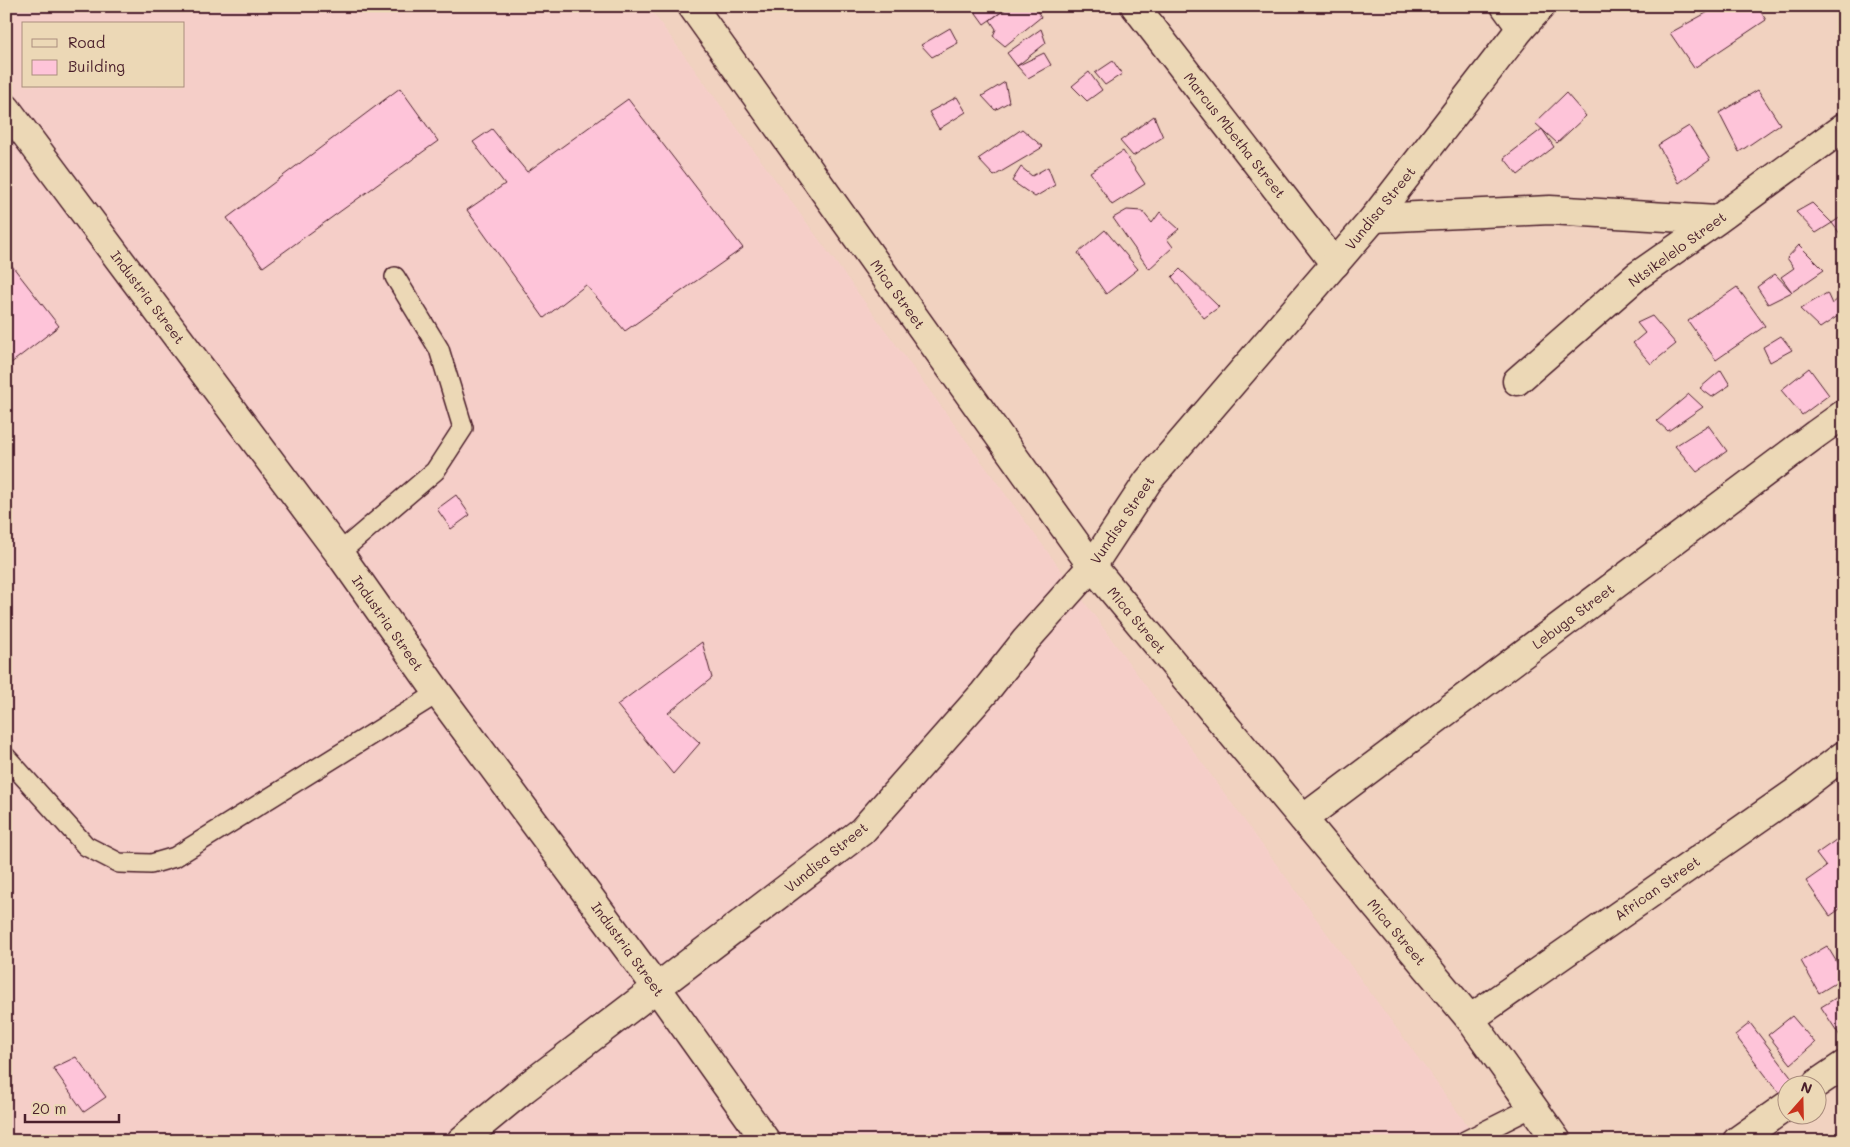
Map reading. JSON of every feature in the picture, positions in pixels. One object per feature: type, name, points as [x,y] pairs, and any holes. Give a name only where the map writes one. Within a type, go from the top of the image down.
[{"type":"street","name":"Mica Street","points":[[692,6],[1092,566],[1470,1019],[1558,1141]]},
{"type":"street","name":"Marcus Mbetha Street","points":[[1135,6],[1335,264]]},
{"type":"street","points":[[1505,6],[1521,28]]},
{"type":"street","name":"Vundisa Street","points":[[461,1141],[524,1089],[862,831],[971,708],[1026,640],[1092,566],[1148,481],[1374,218],[1521,28],[1541,6]]},
{"type":"street","name":"Industria Street","points":[[6,108],[339,553],[438,693],[657,988],[766,1141]]},
{"type":"street","name":"Ntsikelelo Street","points":[[1516,381],[1637,276],[1844,127]]},
{"type":"street","points":[[1374,218],[1550,210],[1717,220]]},
{"type":"street","name":"Lebuga Street","points":[[1303,819],[1844,414]]},
{"type":"street","name":"African Street","points":[[1470,1019],[1793,794],[1844,755]]},
{"type":"street","points":[[1828,1076],[1844,1065]]},
{"type":"street","points":[[1737,1141],[1778,1112]]},
{"type":"lane","points":[[339,553],[435,471],[463,428],[439,349],[395,277]]},
{"type":"lane","points":[[6,757],[86,846],[119,863],[151,864],[175,857],[438,693]]},
{"type":"lane","points":[[1465,1141],[1533,1107]]},
{"type":"shaded area","points":[[6,6],[648,6],[1479,1141],[6,1141]]},
{"type":"building","points":[[971,6],[1010,6],[984,24]]},
{"type":"building","points":[[1010,6],[1034,6],[1041,17],[1005,46],[993,36],[996,29],[990,20]]},
{"type":"building","points":[[1719,6],[1757,6],[1766,20],[1694,68],[1670,33]]},
{"type":"building","points":[[950,28],[958,43],[932,57],[921,45]]},
{"type":"building","points":[[1041,29],[1046,43],[1017,66],[1007,53]]},
{"type":"building","points":[[1044,53],[1051,65],[1028,78],[1017,66]]},
{"type":"building","points":[[1113,61],[1122,74],[1105,85],[1095,73]]},
{"type":"building","points":[[1089,72],[1102,90],[1087,101],[1072,86]]},
{"type":"building","points":[[1005,82],[1009,102],[995,110],[982,96]]},
{"type":"building","points":[[400,88],[438,141],[263,267],[227,218]]},
{"type":"building","points":[[1758,90],[1780,124],[1739,152],[1719,113]]},
{"type":"building","points":[[1566,93],[1586,116],[1557,143],[1535,123]]},
{"type":"building","points":[[957,97],[966,112],[939,129],[929,112]]},
{"type":"building","points":[[628,99],[743,248],[625,331],[586,285],[544,318],[467,210],[505,184],[473,142],[492,129],[527,172]]},
{"type":"building","points":[[1154,116],[1163,137],[1133,156],[1120,141]]},
{"type":"building","points":[[1689,126],[1710,160],[1679,183],[1658,145]]},
{"type":"building","points":[[1022,129],[1043,147],[994,176],[978,159]]},
{"type":"building","points":[[1542,129],[1554,147],[1518,175],[1504,158]]},
{"type":"building","points":[[1123,151],[1145,184],[1112,205],[1090,172]]},
{"type":"building","points":[[1021,167],[1032,176],[1048,167],[1055,185],[1035,197],[1012,181]]},
{"type":"building","points":[[1812,203],[1832,223],[1816,233],[1796,212]]},
{"type":"building","points":[[1127,210],[1142,211],[1152,223],[1160,212],[1179,229],[1167,239],[1173,247],[1149,269],[1113,218]]},
{"type":"building","points":[[1844,215],[1844,239],[1832,223]]},
{"type":"building","points":[[1105,230],[1138,269],[1106,294],[1078,253]]},
{"type":"building","points":[[1799,245],[1824,270],[1792,292],[1781,277],[1794,268],[1787,258]]},
{"type":"building","points":[[6,258],[59,326],[6,367]]},
{"type":"building","points":[[1180,269],[1219,307],[1204,318],[1172,277]]},
{"type":"building","points":[[1775,274],[1792,292],[1768,304],[1757,287]]},
{"type":"building","points":[[1737,287],[1765,326],[1716,360],[1688,321]]},
{"type":"building","points":[[1827,293],[1832,304],[1844,294],[1844,312],[1820,328],[1800,309]]},
{"type":"building","points":[[1652,316],[1676,344],[1651,364],[1633,343],[1645,333],[1637,323]]},
{"type":"building","points":[[1781,336],[1792,350],[1770,362],[1763,347]]},
{"type":"building","points":[[1809,368],[1829,395],[1802,415],[1781,390]]},
{"type":"building","points":[[1721,370],[1730,385],[1712,397],[1700,388]]},
{"type":"building","points":[[1689,394],[1703,407],[1668,431],[1657,421]]},
{"type":"building","points":[[1708,425],[1727,451],[1697,472],[1675,446]]},
{"type":"building","points":[[456,495],[470,515],[451,529],[437,509]]},
{"type":"building","points":[[702,642],[712,678],[668,713],[700,743],[673,774],[617,705]]},
{"type":"building","points":[[1843,835],[1844,906],[1830,916],[1806,881],[1826,867],[1816,854]]},
{"type":"building","points":[[1827,946],[1844,974],[1844,978],[1819,993],[1801,961]]},
{"type":"building","points":[[1844,993],[1844,1038],[1842,1039],[1821,1007]]},
{"type":"building","points":[[1792,1016],[1815,1043],[1791,1064],[1768,1035]]},
{"type":"building","points":[[1750,1023],[1789,1074],[1778,1074],[1778,1092],[1735,1035]]},
{"type":"building","points":[[76,1057],[106,1097],[84,1112],[53,1068]]}]
